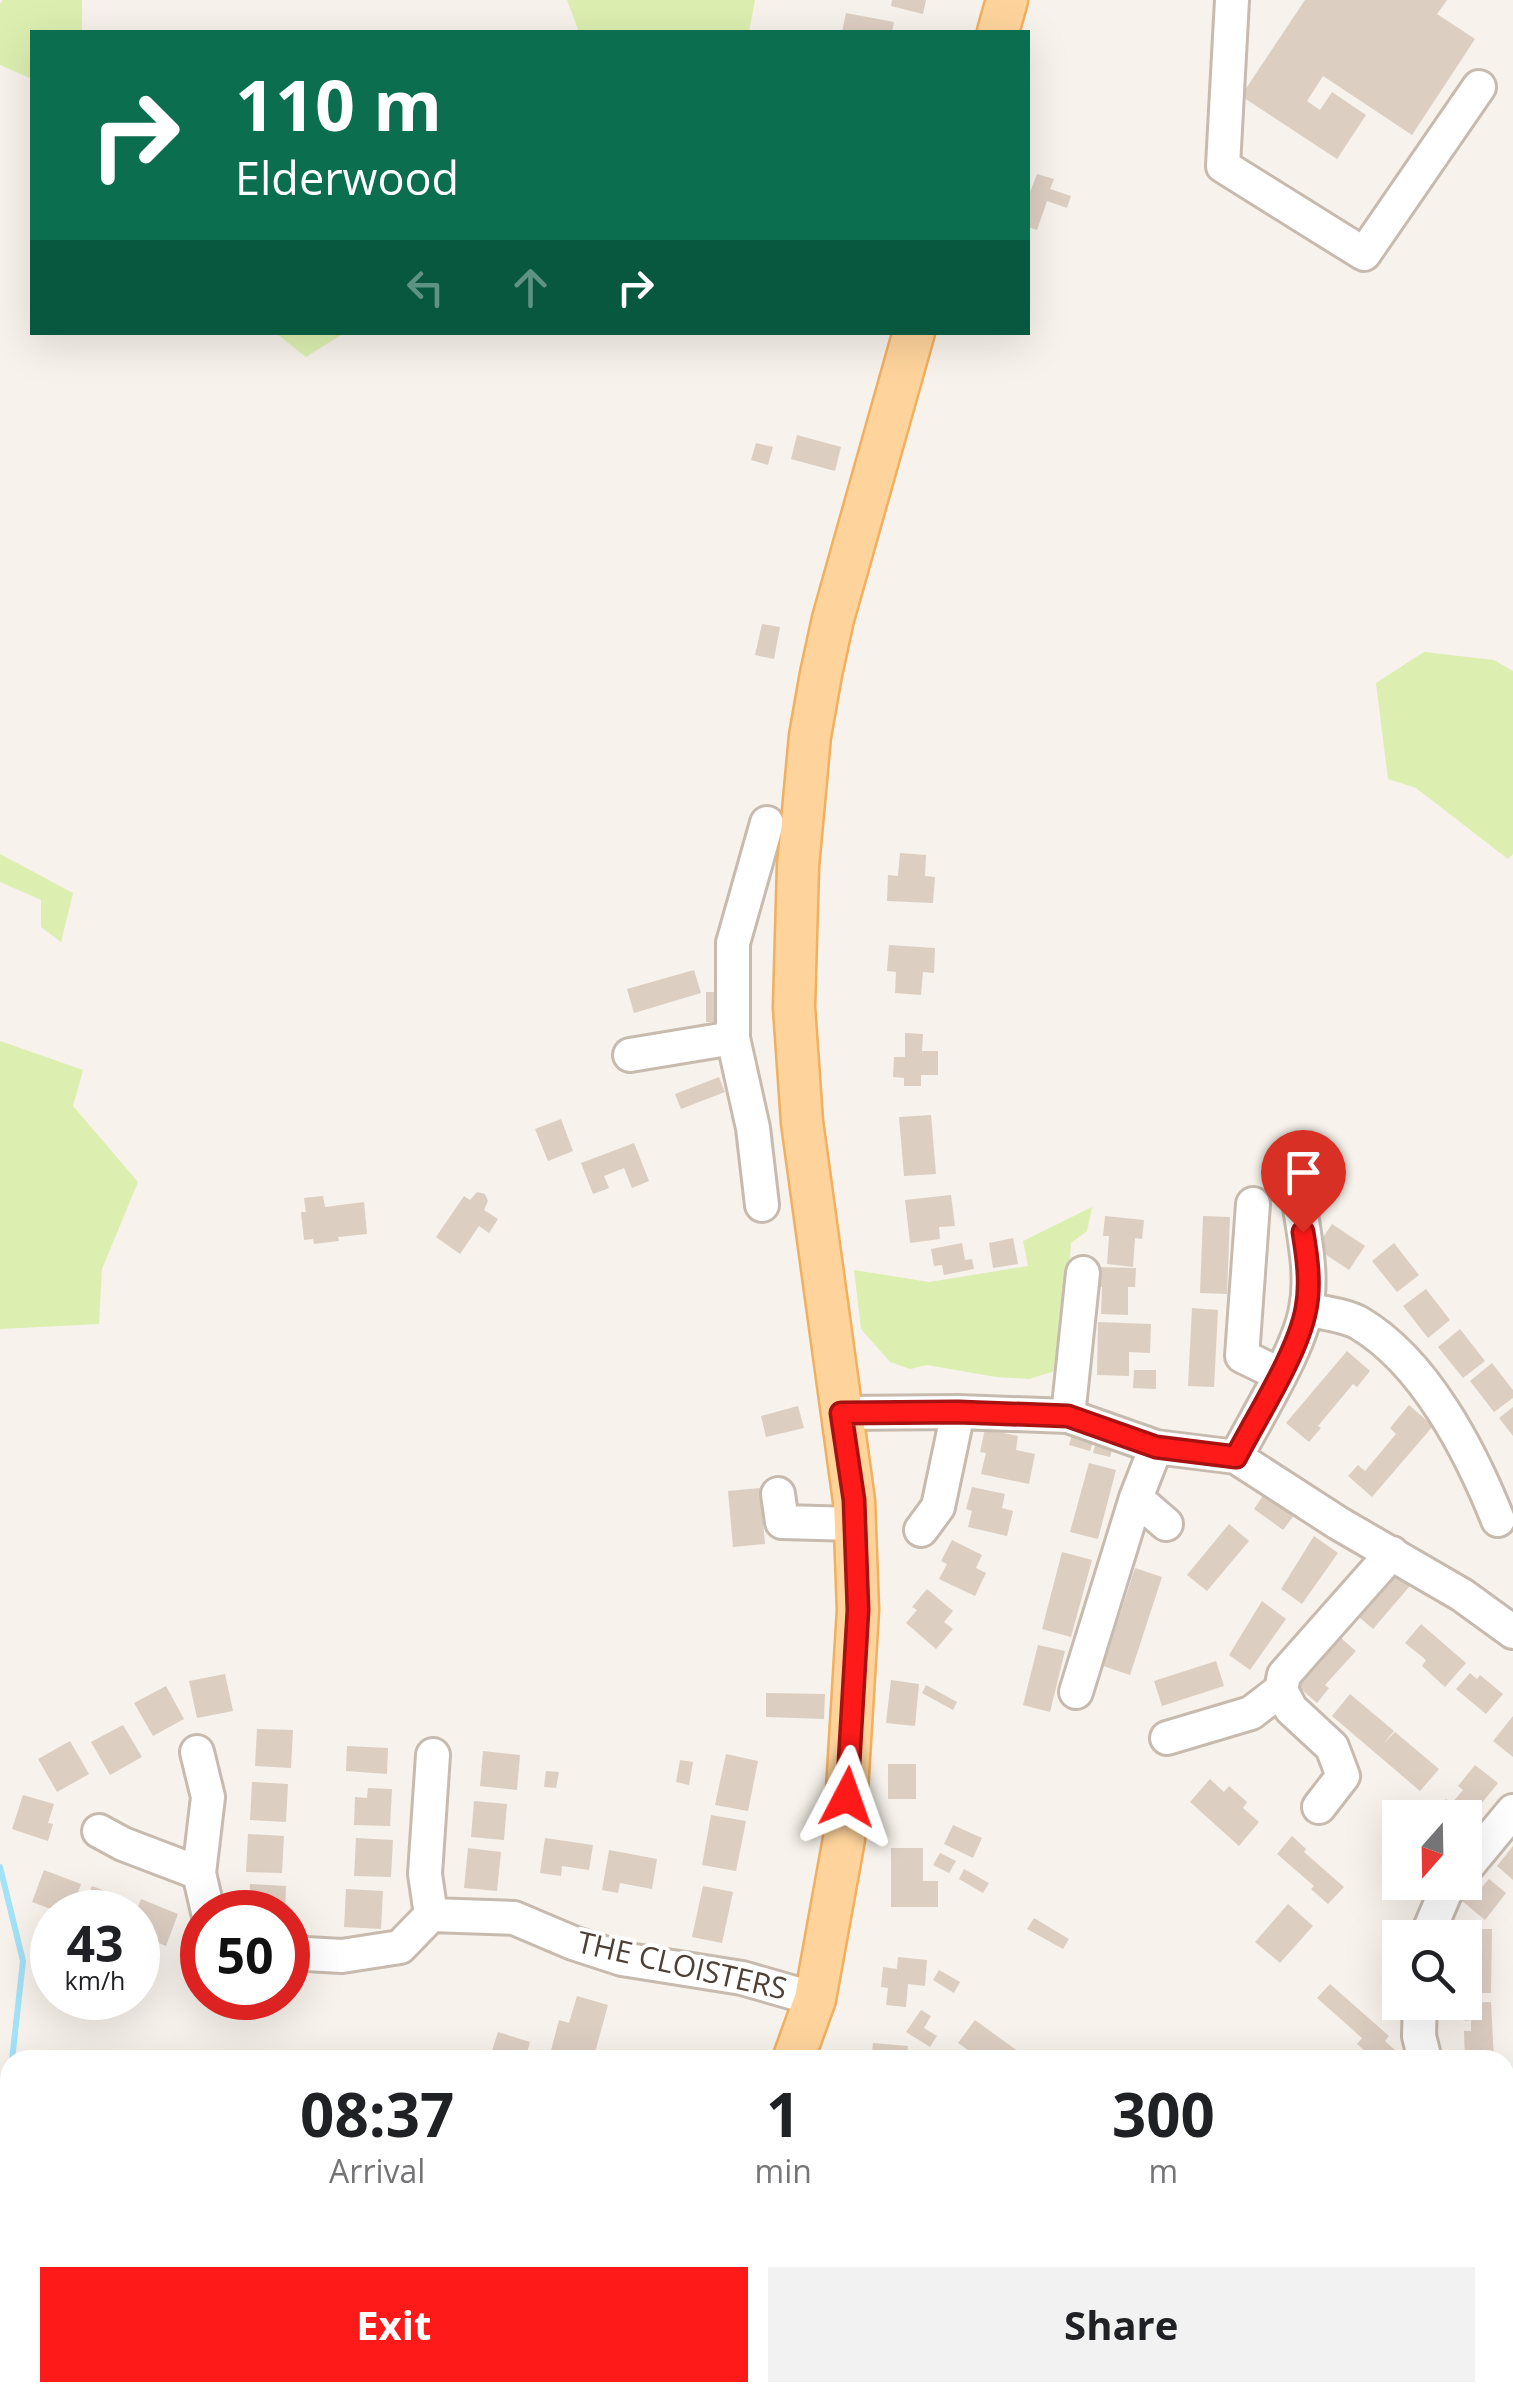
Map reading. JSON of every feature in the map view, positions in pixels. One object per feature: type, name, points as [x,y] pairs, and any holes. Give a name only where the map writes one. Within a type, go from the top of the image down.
[{"type":"main road","points":[[999,30],[1007,0]]},
{"type":"main road","points":[[797,2050],[815,2000],[844,1839],[858,1610],[855,1524],[809,1176],[794,1007],[798,866],[810,736],[833,619],[913,335]]},
{"type":"street","points":[[1232,0],[1222,166],[1364,254],[1479,87]]},
{"type":"street","points":[[767,823],[734,943],[733,1038],[753,1128],[753,1209],[809,1176]]},
{"type":"street","points":[[630,1056],[733,1038]]},
{"type":"street","points":[[1236,1457],[1279,1374],[1306,1310],[1308,1262],[1299,1201]]},
{"type":"street","points":[[1253,1204],[1242,1356],[1279,1374]]},
{"type":"street","points":[[1068,1416],[1083,1272]]},
{"type":"street","points":[[1306,1310],[1358,1322],[1402,1359],[1439,1406],[1475,1464],[1498,1520]]},
{"type":"street","points":[[921,1530],[938,1507],[958,1412]]},
{"type":"street","points":[[841,1413],[1068,1416],[1156,1447],[1236,1457],[1513,1632]]},
{"type":"street","points":[[1076,1692],[1136,1498],[1156,1447]]},
{"type":"street","points":[[778,1494],[782,1522],[855,1524]]},
{"type":"street","points":[[1136,1498],[1166,1524]]},
{"type":"street","points":[[1168,1738],[1252,1713],[1281,1690],[1284,1675],[1392,1553]]},
{"type":"street","points":[[1281,1690],[1291,1708],[1332,1747],[1343,1776],[1320,1807]]},
{"type":"street","points":[[197,1752],[208,1797],[199,1873],[203,1890]]},
{"type":"street","points":[[310,1954],[342,1956],[400,1947],[431,1915],[425,1874],[434,1755]]},
{"type":"street","points":[[1482,1848],[1513,1811]]},
{"type":"street","points":[[99,1831],[199,1873]]},
{"type":"street","name":"THE CLOISTERS","points":[[431,1915],[514,1918],[573,1944],[622,1959],[742,1978],[815,2000]]},
{"type":"street","points":[[1419,2020],[1422,2050]]},
{"type":"green space","points":[[3,0],[82,0],[82,30],[30,30],[30,78],[0,65]]},
{"type":"green space","points":[[567,0],[755,0],[749,30],[578,30]]},
{"type":"green space","points":[[278,335],[341,335],[306,357]]},
{"type":"green space","points":[[1424,652],[1494,660],[1513,671],[1513,854],[1508,859],[1416,788],[1388,779],[1376,683]]},
{"type":"green space","points":[[0,854],[73,893],[61,942],[41,927],[41,900],[0,882]]},
{"type":"green space","points":[[0,1041],[83,1070],[73,1106],[138,1182],[102,1269],[99,1324],[0,1329]]},
{"type":"green space","points":[[1092,1207],[1087,1231],[1071,1243],[1061,1369],[1029,1379],[927,1365],[910,1369],[890,1362],[861,1329],[854,1270],[929,1282],[1028,1266],[1023,1241]]},
{"type":"building","points":[[892,0],[926,0],[923,14],[891,6]]},
{"type":"building","points":[[1305,0],[1447,0],[1437,14],[1475,39],[1412,135],[1323,76],[1307,101],[1320,110],[1332,92],[1366,115],[1337,159],[1241,96]]},
{"type":"building","points":[[846,13],[894,22],[892,30],[842,30]]},
{"type":"building","points":[[1037,174],[1054,179],[1050,189],[1071,196],[1067,208],[1047,201],[1037,230],[1030,228],[1030,192]]},
{"type":"building","points":[[797,435],[841,447],[835,471],[791,459]]},
{"type":"building","points":[[756,443],[773,447],[768,465],[751,460]]},
{"type":"building","points":[[762,624],[780,627],[774,659],[755,655]]},
{"type":"building","points":[[900,853],[926,855],[925,876],[935,877],[933,903],[887,901],[888,875],[898,876]]},
{"type":"building","points":[[889,945],[935,948],[934,973],[923,972],[921,995],[895,993],[896,972],[887,971]]},
{"type":"building","points":[[694,970],[701,993],[634,1013],[627,989]]},
{"type":"building","points":[[706,992],[721,992],[720,1022],[706,1022]]},
{"type":"building","points":[[905,1033],[923,1034],[922,1051],[938,1051],[938,1075],[921,1075],[921,1086],[904,1086],[904,1078],[893,1077],[894,1057],[905,1057]]},
{"type":"building","points":[[719,1077],[725,1092],[681,1109],[675,1094]]},
{"type":"building","points":[[931,1115],[936,1174],[904,1176],[899,1117]]},
{"type":"building","points":[[561,1119],[573,1151],[548,1161],[535,1129]]},
{"type":"building","points":[[634,1143],[649,1181],[632,1188],[624,1168],[604,1176],[609,1188],[593,1194],[581,1163]]},
{"type":"building","points":[[477,1192],[485,1194],[488,1201],[484,1210],[498,1219],[489,1233],[479,1226],[460,1254],[436,1237],[464,1196],[470,1200]]},
{"type":"building","points":[[951,1195],[955,1226],[939,1227],[940,1239],[910,1243],[905,1200]]},
{"type":"building","points":[[323,1196],[325,1207],[364,1202],[367,1234],[314,1244],[313,1239],[304,1240],[304,1198]]},
{"type":"building","points":[[1105,1216],[1144,1220],[1142,1239],[1135,1238],[1133,1267],[1107,1264],[1109,1236],[1103,1236]]},
{"type":"building","points":[[1203,1216],[1230,1217],[1227,1294],[1200,1293]]},
{"type":"building","points":[[1332,1224],[1365,1246],[1349,1270],[1316,1248]]},
{"type":"building","points":[[1013,1238],[1018,1264],[993,1268],[989,1243]]},
{"type":"building","points":[[962,1243],[965,1260],[972,1259],[974,1269],[944,1275],[942,1265],[934,1266],[931,1249]]},
{"type":"building","points":[[1394,1243],[1419,1275],[1397,1292],[1372,1261]]},
{"type":"building","points":[[1097,1267],[1136,1268],[1135,1287],[1128,1287],[1128,1315],[1101,1314],[1102,1287],[1096,1287]]},
{"type":"building","points":[[1426,1289],[1450,1320],[1428,1338],[1403,1306]]},
{"type":"building","points":[[1192,1308],[1218,1310],[1214,1387],[1188,1386]]},
{"type":"building","points":[[1098,1322],[1151,1324],[1150,1353],[1129,1352],[1129,1376],[1097,1375]]},
{"type":"building","points":[[1460,1329],[1485,1361],[1463,1378],[1438,1347]]},
{"type":"building","points":[[1347,1351],[1370,1371],[1357,1387],[1353,1384],[1309,1442],[1286,1423]]},
{"type":"building","points":[[1492,1363],[1513,1390],[1513,1398],[1494,1412],[1470,1381]]},
{"type":"building","points":[[1134,1370],[1156,1370],[1156,1389],[1133,1388]]},
{"type":"building","points":[[1409,1405],[1433,1426],[1372,1497],[1348,1476],[1358,1465],[1365,1471],[1396,1434],[1390,1428]]},
{"type":"building","points":[[798,1406],[804,1428],[766,1437],[761,1416]]},
{"type":"building","points":[[1513,1407],[1513,1436],[1499,1418]]},
{"type":"building","points":[[985,1429],[1018,1436],[1016,1450],[1035,1454],[1029,1484],[981,1474],[986,1453],[980,1452]]},
{"type":"building","points":[[1074,1429],[1095,1435],[1090,1451],[1069,1445]]},
{"type":"building","points":[[1097,1438],[1114,1443],[1110,1457],[1093,1453]]},
{"type":"building","points":[[1089,1463],[1116,1470],[1098,1539],[1070,1532]]},
{"type":"building","points":[[972,1487],[1005,1494],[1002,1508],[1013,1511],[1007,1536],[968,1527],[972,1511],[966,1509]]},
{"type":"building","points":[[760,1488],[765,1544],[733,1547],[728,1491]]},
{"type":"building","points":[[1265,1493],[1295,1514],[1283,1530],[1254,1509]]},
{"type":"building","points":[[1229,1524],[1249,1541],[1207,1591],[1187,1575]]},
{"type":"building","points":[[1314,1536],[1338,1553],[1302,1604],[1281,1589]]},
{"type":"building","points":[[952,1540],[982,1555],[976,1568],[986,1573],[975,1596],[939,1579],[947,1564],[941,1561]]},
{"type":"building","points":[[1062,1552],[1092,1560],[1071,1637],[1042,1629]]},
{"type":"building","points":[[1393,1562],[1415,1580],[1373,1629],[1352,1611]]},
{"type":"building","points":[[1135,1568],[1162,1577],[1130,1675],[1103,1666]]},
{"type":"building","points":[[927,1589],[953,1611],[944,1622],[953,1629],[936,1649],[906,1623],[917,1610],[912,1607]]},
{"type":"building","points":[[1262,1601],[1286,1619],[1250,1670],[1229,1655]]},
{"type":"building","points":[[1421,1624],[1466,1663],[1445,1687],[1422,1666],[1426,1660],[1405,1643]]},
{"type":"building","points":[[1335,1633],[1356,1651],[1325,1685],[1329,1688],[1317,1703],[1294,1683]]},
{"type":"building","points":[[1038,1645],[1065,1651],[1050,1712],[1023,1705]]},
{"type":"building","points":[[1216,1661],[1224,1686],[1162,1706],[1154,1681]]},
{"type":"building","points":[[1470,1673],[1477,1679],[1480,1675],[1503,1694],[1486,1714],[1456,1689]]},
{"type":"building","points":[[225,1674],[233,1711],[197,1718],[189,1681]]},
{"type":"building","points":[[891,1680],[919,1684],[915,1726],[886,1723]]},
{"type":"building","points":[[926,1685],[957,1702],[953,1710],[922,1693]]},
{"type":"building","points":[[166,1686],[184,1719],[153,1736],[134,1703]]},
{"type":"building","points":[[766,1693],[825,1694],[824,1719],[766,1717]]},
{"type":"building","points":[[1350,1694],[1394,1731],[1383,1744],[1395,1732],[1439,1769],[1420,1791],[1332,1716]]},
{"type":"building","points":[[1513,1716],[1513,1757],[1493,1741]]},
{"type":"building","points":[[123,1725],[142,1757],[110,1775],[91,1742]]},
{"type":"building","points":[[257,1729],[293,1730],[291,1768],[255,1766]]},
{"type":"building","points":[[70,1741],[89,1774],[57,1792],[38,1759]]},
{"type":"building","points":[[347,1746],[388,1748],[387,1774],[346,1771]]},
{"type":"building","points":[[483,1751],[520,1755],[517,1790],[480,1786]]},
{"type":"building","points":[[726,1754],[758,1761],[748,1811],[715,1805]]},
{"type":"building","points":[[680,1760],[693,1762],[689,1785],[676,1782]]},
{"type":"building","points":[[888,1764],[916,1764],[916,1799],[888,1799]]},
{"type":"building","points":[[1475,1765],[1498,1783],[1482,1803],[1455,1800],[1463,1790],[1458,1786]]},
{"type":"building","points":[[546,1771],[559,1772],[556,1788],[544,1787]]},
{"type":"building","points":[[1210,1779],[1224,1792],[1229,1786],[1247,1802],[1243,1808],[1259,1822],[1239,1846],[1190,1802]]},
{"type":"building","points":[[252,1782],[288,1784],[286,1822],[250,1820]]},
{"type":"building","points":[[368,1788],[392,1789],[390,1826],[354,1825],[355,1797],[367,1798]]},
{"type":"building","points":[[23,1795],[54,1804],[48,1841],[12,1829]]},
{"type":"building","points":[[474,1801],[507,1804],[504,1840],[471,1837]]},
{"type":"building","points":[[711,1815],[746,1821],[736,1871],[702,1865]]},
{"type":"building","points":[[953,1825],[982,1838],[973,1858],[944,1844]]},
{"type":"building","points":[[248,1834],[284,1836],[282,1873],[246,1872]]},
{"type":"building","points":[[1292,1836],[1306,1849],[1304,1852],[1344,1887],[1328,1904],[1311,1889],[1314,1886],[1277,1854]]},
{"type":"building","points":[[356,1838],[393,1840],[391,1877],[354,1876]]},
{"type":"building","points":[[545,1838],[593,1845],[589,1870],[562,1866],[561,1876],[540,1873]]},
{"type":"building","points":[[1513,1846],[1513,1880],[1497,1866]]},
{"type":"building","points":[[468,1848],[501,1852],[497,1891],[464,1888]]},
{"type":"building","points":[[891,1848],[923,1848],[923,1881],[938,1881],[938,1907],[891,1907]]},
{"type":"building","points":[[609,1850],[657,1859],[652,1889],[620,1883],[618,1893],[602,1890]]},
{"type":"building","points":[[940,1853],[956,1861],[949,1873],[933,1865]]},
{"type":"building","points":[[964,1869],[989,1883],[983,1893],[959,1879]]},
{"type":"building","points":[[44,1870],[81,1884],[79,1890],[36,1890]]},
{"type":"building","points":[[1489,1879],[1506,1893],[1485,1920],[1461,1900],[1482,1900],[1482,1887]]},
{"type":"building","points":[[250,1884],[286,1886],[286,1890],[250,1890]]},
{"type":"building","points":[[703,1886],[733,1892],[722,1943],[692,1937]]},
{"type":"building","points":[[346,1889],[383,1891],[381,1929],[344,1927]]},
{"type":"building","points":[[1288,1904],[1313,1926],[1280,1963],[1255,1942]]},
{"type":"building","points":[[160,1907],[178,1914],[166,1946],[160,1944]]},
{"type":"building","points":[[1034,1918],[1069,1939],[1063,1949],[1027,1929]]},
{"type":"building","points":[[1482,1929],[1492,1929],[1491,1993],[1482,1993]]},
{"type":"building","points":[[898,1957],[927,1960],[925,1986],[908,1984],[906,2007],[886,2005],[888,1988],[881,1987],[883,1967],[897,1969]]},
{"type":"building","points":[[939,1970],[960,1982],[954,1993],[933,1980]]},
{"type":"building","points":[[1330,1984],[1389,2036],[1385,2041],[1395,2050],[1364,2050],[1357,2044],[1362,2038],[1317,1998]]},
{"type":"building","points":[[577,1996],[608,2005],[596,2050],[551,2050],[559,2020],[569,2023]]},
{"type":"building","points":[[1482,2002],[1491,2002],[1493,2050],[1465,2050],[1464,2031],[1471,2031],[1471,2020],[1482,2020]]},
{"type":"building","points":[[921,2010],[931,2016],[924,2028],[937,2036],[930,2047],[906,2032]]},
{"type":"building","points":[[975,2020],[1016,2050],[968,2050],[958,2043]]},
{"type":"building","points":[[498,2032],[530,2042],[528,2050],[492,2050]]},
{"type":"building","points":[[873,2043],[908,2046],[908,2050],[872,2050]]},
{"type":"waterway","points":[[0,1867],[23,1961],[13,2050]]},
{"type":"route","points":[[847,1797],[858,1610],[854,1500],[841,1413],[1068,1416],[1156,1447],[1236,1457],[1288,1356],[1306,1310],[1308,1262],[1303,1232]]}]
